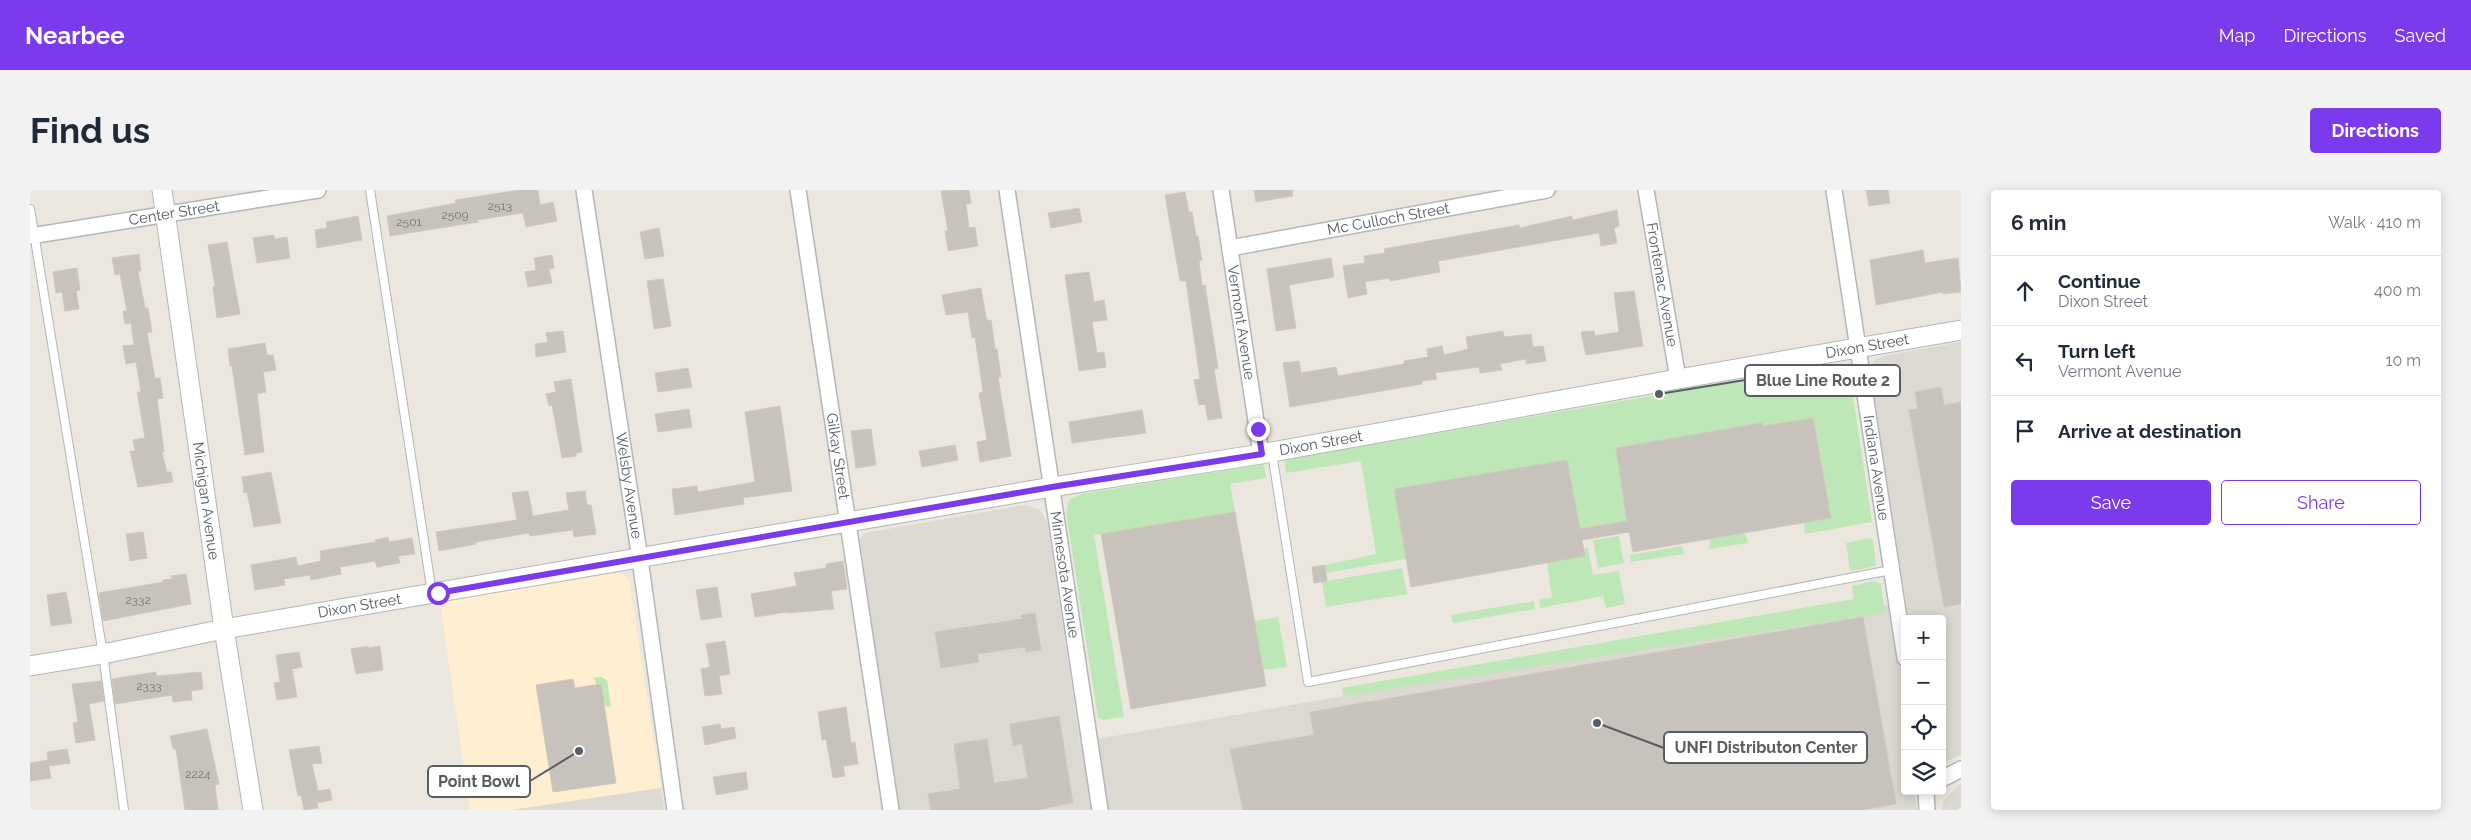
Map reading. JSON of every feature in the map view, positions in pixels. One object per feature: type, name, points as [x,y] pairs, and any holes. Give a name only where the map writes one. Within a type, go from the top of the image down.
[{"type":"street","name":"Michigan Avenue","points":[[162,190],[224,629],[253,810]]},
{"type":"street","name":"Center Street","points":[[32,236],[166,216],[318,190]]},
{"type":"street","name":"Welsby Avenue","points":[[584,190],[640,559],[674,810]]},
{"type":"street","name":"Gilkay Street","points":[[798,190],[891,810]]},
{"type":"street","name":"Minnesota Avenue","points":[[1007,190],[1100,810]]},
{"type":"street","name":"Vermont Avenue","points":[[1221,190],[1267,454]]},
{"type":"street","name":"Mc Culloch Street","points":[[1230,248],[1547,190]]},
{"type":"street","name":"Frontenac Avenue","points":[[1646,190],[1678,379]]},
{"type":"street","name":"Indiana Avenue","points":[[1834,190],[1901,633]]},
{"type":"street","name":"Dixon Street","points":[[30,666],[102,654],[224,629],[1052,487],[1267,454],[1678,379],[1961,330]]},
{"type":"street","points":[[1946,776],[1961,769]]},
{"type":"street","points":[[1926,795],[1928,810]]},
{"type":"lane","points":[[370,190],[432,594]]},
{"type":"lane","points":[[30,209],[32,236],[102,654],[124,810]]},
{"type":"lane","points":[[1267,454],[1308,682],[1891,570]]},
{"type":"shaded area","points":[[1961,342],[1961,755],[1946,761],[1946,615],[1901,615],[1901,795],[1915,795],[1917,810],[895,810],[857,542],[865,533],[1025,505],[1040,510],[1047,521],[1080,742],[1498,669],[1906,602],[1870,369],[1874,361],[1883,356]]},
{"type":"shaded area","points":[[621,573],[629,580],[661,788],[511,810],[470,810],[440,602]]},
{"type":"shaded area","points":[[1961,782],[1961,810],[1942,810],[1943,802]]},
{"type":"shaded area","points":[[661,788],[664,810],[511,810]]},
{"type":"green space","points":[[1834,364],[1844,366],[1849,370],[1872,522],[1805,534],[1804,523],[1831,518],[1813,418],[1763,426],[1762,423],[1617,448],[1627,521],[1580,529],[1567,460],[1394,489],[1406,559],[1326,573],[1325,565],[1376,554],[1361,461],[1286,473],[1284,460]]},
{"type":"green space","points":[[1264,464],[1266,478],[1230,484],[1235,512],[1094,535],[1124,717],[1102,720],[1098,718],[1066,512],[1069,500],[1081,494]]},
{"type":"green space","points":[[1745,533],[1748,543],[1709,549],[1710,539]]},
{"type":"green space","points":[[1619,536],[1624,563],[1598,568],[1593,540]]},
{"type":"green space","points":[[1869,538],[1873,539],[1876,566],[1850,571],[1846,543]]},
{"type":"green space","points":[[1682,546],[1684,554],[1631,562],[1630,555]]},
{"type":"green space","points":[[1588,547],[1593,575],[1619,571],[1625,604],[1606,608],[1603,596],[1540,608],[1539,600],[1552,597],[1547,563]]},
{"type":"green space","points":[[1402,568],[1407,594],[1326,607],[1322,582]]},
{"type":"green space","points":[[1874,581],[1881,584],[1885,613],[1343,696],[1342,688],[1854,599],[1852,586]]},
{"type":"green space","points":[[1534,601],[1535,609],[1453,623],[1451,615]]},
{"type":"green space","points":[[1278,617],[1287,667],[1263,670],[1254,621]]},
{"type":"green space","points":[[601,677],[607,680],[611,707],[604,706],[594,678]]},
{"type":"building","points":[[520,190],[538,190],[540,205],[553,202],[557,221],[526,227],[523,213],[390,236],[387,216],[456,203],[455,200]]},
{"type":"building","points":[[969,190],[971,203],[966,204],[969,228],[975,227],[978,246],[948,251],[945,231],[948,231],[941,191]]},
{"type":"building","points":[[1254,190],[1292,190],[1293,196],[1256,202]]},
{"type":"building","points":[[1866,190],[1888,190],[1890,203],[1869,206]]},
{"type":"building","points":[[1185,192],[1189,212],[1192,212],[1196,236],[1198,236],[1202,260],[1199,261],[1202,286],[1205,285],[1218,368],[1214,369],[1222,418],[1208,420],[1205,404],[1199,405],[1194,380],[1200,379],[1186,281],[1180,281],[1165,195]]},
{"type":"building","points":[[1079,208],[1082,222],[1051,228],[1048,213]]},
{"type":"building","points":[[1617,210],[1619,226],[1614,228],[1617,243],[1601,246],[1599,233],[1438,261],[1440,272],[1390,281],[1389,278],[1365,282],[1367,294],[1348,298],[1343,266],[1365,263],[1364,256],[1385,253],[1384,249],[1519,225],[1520,228],[1572,216],[1573,220]]},
{"type":"building","points":[[358,216],[362,240],[317,248],[315,230],[327,228],[326,222]]},
{"type":"building","points":[[659,228],[664,256],[645,259],[640,232]]},
{"type":"building","points":[[274,235],[275,239],[287,237],[290,258],[257,263],[253,238]]},
{"type":"building","points":[[227,242],[240,314],[217,318],[213,287],[215,286],[208,245]]},
{"type":"building","points":[[1923,250],[1925,263],[1958,258],[1961,292],[1943,294],[1943,292],[1876,305],[1870,260]]},
{"type":"building","points":[[139,254],[141,271],[138,271],[152,332],[147,333],[155,378],[160,378],[163,398],[157,399],[164,451],[162,452],[167,472],[171,472],[173,482],[138,487],[130,451],[135,451],[133,440],[145,438],[137,392],[141,392],[136,362],[126,364],[123,346],[134,345],[131,323],[125,324],[123,311],[127,311],[120,274],[115,275],[112,258]]},
{"type":"building","points":[[552,255],[554,268],[549,269],[552,283],[528,287],[525,272],[536,270],[534,258]]},
{"type":"building","points":[[1331,258],[1334,277],[1289,285],[1296,328],[1276,331],[1267,269]]},
{"type":"building","points":[[77,268],[80,290],[76,291],[79,309],[65,311],[62,292],[56,293],[53,272]]},
{"type":"building","points":[[1089,272],[1094,302],[1104,300],[1107,320],[1092,322],[1097,353],[1104,352],[1106,367],[1079,371],[1065,275]]},
{"type":"building","points":[[663,279],[671,326],[654,329],[647,281]]},
{"type":"building","points":[[981,288],[986,317],[988,321],[991,320],[995,349],[997,349],[1001,377],[998,377],[1011,456],[980,462],[977,442],[987,440],[979,393],[983,392],[975,337],[972,338],[968,312],[946,315],[942,295]]},
{"type":"building","points":[[1634,291],[1643,346],[1586,355],[1581,332],[1594,331],[1595,336],[1619,332],[1614,293]]},
{"type":"building","points":[[563,331],[566,352],[536,357],[535,344],[548,342],[546,333]]},
{"type":"building","points":[[1503,331],[1504,337],[1531,334],[1533,347],[1543,346],[1546,361],[1526,364],[1526,359],[1500,364],[1502,370],[1480,373],[1479,367],[1435,373],[1437,379],[1422,381],[1422,384],[1290,407],[1283,363],[1299,361],[1301,373],[1336,367],[1338,376],[1404,364],[1404,361],[1428,357],[1427,349],[1442,346],[1444,355],[1468,349],[1466,337]]},
{"type":"building","points":[[265,343],[267,355],[273,355],[276,370],[263,372],[266,392],[257,394],[264,452],[245,455],[228,349]]},
{"type":"building","points":[[688,368],[692,387],[658,392],[655,373]]},
{"type":"building","points":[[571,379],[582,452],[576,453],[576,456],[562,458],[552,405],[549,406],[546,394],[556,392],[554,382]]},
{"type":"building","points":[[1941,387],[1944,405],[1961,402],[1961,604],[1944,607],[1909,410],[1918,409],[1915,392]]},
{"type":"building","points":[[780,406],[792,491],[743,498],[744,504],[675,515],[672,489],[697,486],[698,492],[755,482],[745,412]]},
{"type":"building","points":[[689,409],[692,427],[658,432],[655,414]]},
{"type":"building","points":[[1142,410],[1146,433],[1072,443],[1069,422]]},
{"type":"building","points":[[1813,418],[1831,518],[1633,552],[1629,532],[1582,540],[1585,556],[1411,587],[1394,489],[1567,460],[1580,529],[1627,521],[1616,448],[1762,423],[1763,426]]},
{"type":"building","points":[[871,429],[876,465],[856,468],[851,431]]},
{"type":"building","points":[[955,445],[958,460],[922,467],[919,451]]},
{"type":"building","points":[[271,472],[281,523],[254,527],[247,492],[244,493],[242,477]]},
{"type":"building","points":[[528,491],[533,516],[569,510],[566,493],[585,491],[587,505],[591,505],[596,534],[574,537],[573,530],[530,536],[529,533],[476,542],[476,544],[439,551],[436,532],[517,520],[512,493]]},
{"type":"building","points":[[1235,512],[1266,686],[1131,709],[1101,534]]},
{"type":"building","points":[[143,532],[147,558],[130,561],[126,534]]},
{"type":"building","points":[[388,537],[389,542],[412,538],[415,554],[398,556],[400,563],[377,567],[375,561],[340,567],[341,574],[311,580],[310,575],[284,579],[285,585],[255,590],[251,565],[296,557],[298,566],[321,561],[320,551],[376,542],[375,540]]},
{"type":"building","points":[[843,561],[847,589],[831,591],[834,609],[787,612],[755,617],[751,594],[797,586],[794,573],[826,568],[826,564]]},
{"type":"building","points":[[1325,565],[1327,581],[1314,583],[1312,567]]},
{"type":"building","points":[[186,574],[191,604],[103,621],[99,593],[163,582],[163,580],[172,579],[171,576]]},
{"type":"building","points":[[717,587],[722,617],[701,620],[696,590]]},
{"type":"building","points":[[66,592],[72,623],[51,626],[47,595]]},
{"type":"building","points":[[1035,613],[1041,650],[1026,652],[1025,647],[977,654],[979,662],[941,668],[935,632],[1022,619],[1021,615]]},
{"type":"building","points":[[1863,617],[1896,804],[1862,810],[1243,810],[1230,749],[1314,735],[1310,712]]},
{"type":"building","points":[[725,641],[730,674],[719,676],[722,694],[705,696],[701,669],[710,667],[706,644]]},
{"type":"building","points":[[368,646],[368,648],[380,646],[383,670],[356,674],[351,649]]},
{"type":"building","points":[[299,652],[302,667],[292,669],[297,697],[277,700],[274,683],[280,682],[276,655]]},
{"type":"building","points":[[156,672],[157,676],[201,672],[203,689],[191,691],[192,700],[173,702],[172,695],[115,704],[112,679]]},
{"type":"building","points":[[573,679],[575,688],[601,684],[616,783],[553,792],[536,685]]},
{"type":"building","points":[[101,681],[104,701],[89,704],[95,740],[76,743],[73,723],[78,722],[72,684]]},
{"type":"building","points":[[846,707],[851,743],[855,742],[858,764],[843,766],[845,776],[833,778],[826,739],[822,740],[818,712]]},
{"type":"building","points":[[1059,716],[1073,803],[1035,810],[931,810],[928,794],[960,789],[954,744],[987,739],[994,783],[1028,778],[1022,744],[1013,746],[1010,724]]},
{"type":"building","points":[[720,724],[721,729],[734,727],[736,738],[705,745],[702,727]]},
{"type":"building","points":[[207,729],[219,784],[215,785],[218,810],[185,810],[176,749],[173,749],[170,736]]},
{"type":"building","points":[[319,746],[322,763],[312,764],[318,791],[330,789],[332,800],[317,803],[318,808],[304,810],[301,795],[298,796],[289,750]]},
{"type":"building","points":[[67,749],[70,763],[49,766],[51,778],[30,781],[30,763],[48,760],[47,752]]},
{"type":"building","points":[[746,772],[748,789],[716,795],[713,777]]},
{"type":"place","name":"Blue Line Route 2","points":[[1659,394]]},
{"type":"place","name":"UNFI Distributon Center","points":[[1597,723]]},
{"type":"place","name":"Point Bowl","points":[[579,751]]},
{"type":"route","points":[[438,593],[1052,487],[1262,454],[1258,429]]}]
